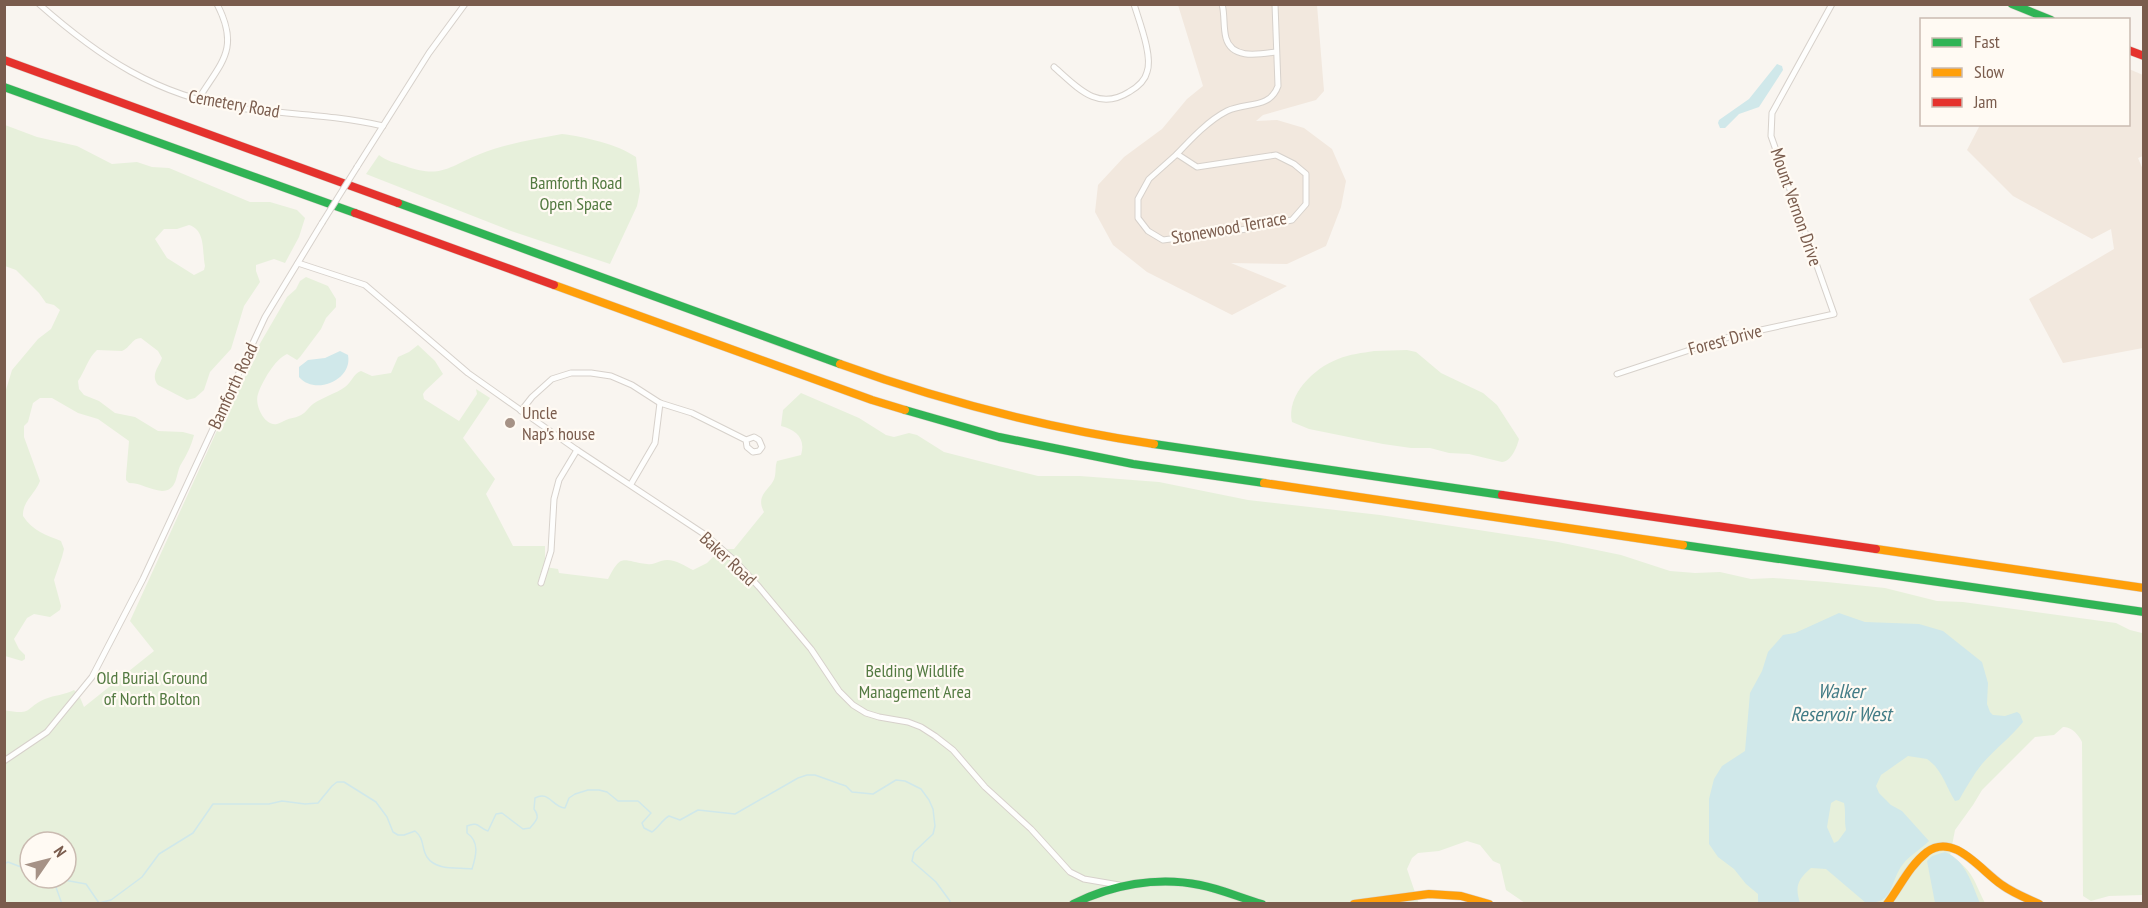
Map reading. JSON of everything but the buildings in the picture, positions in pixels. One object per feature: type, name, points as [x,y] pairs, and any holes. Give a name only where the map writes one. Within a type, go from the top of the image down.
[{"type":"main road","points":[[2012,4],[2046,18]]},
{"type":"main road","points":[[4,60],[857,370],[938,397],[1010,416],[1134,441],[2144,588]]},
{"type":"main road","points":[[4,87],[861,396],[999,438],[1132,464],[2144,612]]},
{"type":"main road","points":[[1887,903],[1923,855],[1937,847],[1948,846],[1963,852],[2009,890],[2039,903]]},
{"type":"main road","points":[[1073,903],[1119,885],[1162,883],[1198,885],[1262,903]]},
{"type":"main road","points":[[1354,903],[1429,894],[1461,896],[1489,903]]},
{"type":"street","name":"Cemetery Road","points":[[39,4],[80,39],[124,69],[160,87],[198,100],[236,107],[383,126]]},
{"type":"street","points":[[198,100],[228,52],[224,23],[217,4]]},
{"type":"street","name":"Bamforth Road","points":[[4,761],[47,732],[64,713],[96,668],[143,579],[265,317],[429,52],[465,4]]},
{"type":"street","points":[[1054,67],[1092,97],[1106,100],[1122,96],[1138,87],[1148,72],[1147,53],[1134,4]]},
{"type":"street","points":[[1222,4],[1226,39],[1239,52],[1249,55],[1276,52],[1275,4]]},
{"type":"street","name":"Mount Vernon Drive","points":[[1832,4],[1772,113],[1771,136],[1834,314]]},
{"type":"street","name":"Stonewood Terrace","points":[[1177,154],[1197,167],[1276,155],[1294,164],[1306,174],[1306,204],[1292,220],[1247,229],[1164,240],[1148,231],[1138,218],[1137,199],[1149,179],[1210,123],[1227,111],[1261,104],[1276,94],[1278,86],[1276,52]]},
{"type":"street","name":"Baker Road","points":[[298,264],[365,285],[468,373],[706,537],[734,560],[810,649],[839,692],[853,705],[866,713],[914,724],[935,736],[953,750],[985,787],[1031,829],[1070,872],[1084,879],[1119,885]]},
{"type":"street","name":"Forest Drive","points":[[1617,374],[1729,337],[1834,314]]},
{"type":"street","points":[[521,411],[532,397],[552,380],[571,373],[591,372],[611,375],[660,403],[692,413],[746,440]]},
{"type":"street","points":[[631,484],[655,443],[660,403]]},
{"type":"street","points":[[541,583],[551,551],[554,499],[559,480],[577,450]]},
{"type":"shaded area","points":[[1178,5],[1317,5],[1324,91],[1316,100],[1263,115],[1256,121],[1277,120],[1304,128],[1332,149],[1346,181],[1341,207],[1326,246],[1287,264],[1231,263],[1287,286],[1232,315],[1147,272],[1113,245],[1095,212],[1098,185],[1124,157],[1162,129],[1187,99],[1203,86]]},
{"type":"shaded area","points":[[2130,69],[2143,75],[2143,156],[2138,158],[2144,172],[2143,348],[2063,363],[2029,299],[2114,249],[2111,229],[2092,239],[2013,196],[1967,150],[1979,126],[2130,126]]},
{"type":"green space","points":[[5,125],[37,137],[77,146],[112,164],[137,162],[152,167],[169,168],[250,202],[270,202],[297,210],[305,218],[299,237],[285,263],[274,259],[256,265],[260,282],[244,306],[231,349],[210,372],[204,390],[195,398],[187,400],[158,385],[155,374],[162,358],[158,351],[141,338],[122,351],[97,350],[78,381],[79,389],[84,395],[99,401],[115,413],[135,417],[158,431],[194,435],[171,488],[162,491],[129,483],[126,476],[129,441],[98,419],[78,413],[52,398],[40,398],[33,403],[28,422],[24,426],[24,437],[40,481],[25,506],[23,516],[35,529],[61,541],[64,549],[54,580],[60,610],[50,617],[34,614],[27,618],[14,639],[25,655],[22,661],[5,656],[5,393],[12,370],[38,339],[51,329],[60,310],[46,303],[16,270],[5,266]],"holes":[[[189,225],[201,236],[205,266],[204,270],[194,275],[167,258],[155,239],[164,229],[177,229]]]},
{"type":"green space","name":"Bamforth Road Open Space","points":[[562,134],[620,148],[636,157],[640,191],[637,206],[610,264],[511,231],[366,174],[379,155],[391,162],[417,170],[436,171],[452,167],[500,147]]},
{"type":"green space","name":"Belding Wildlife Management Area","points":[[306,277],[328,286],[336,299],[336,307],[297,360],[287,354],[270,371],[257,399],[259,409],[265,419],[277,424],[301,415],[313,404],[345,387],[361,371],[372,376],[391,373],[398,357],[418,345],[435,361],[443,374],[425,391],[424,399],[459,421],[477,394],[476,389],[490,398],[463,438],[495,479],[486,494],[513,546],[545,546],[545,567],[558,569],[559,573],[608,579],[616,565],[623,560],[650,564],[669,560],[693,570],[707,563],[721,549],[734,549],[764,512],[761,500],[774,480],[777,461],[801,455],[801,439],[795,432],[781,426],[783,410],[801,393],[859,418],[886,435],[894,437],[909,433],[917,435],[944,452],[1038,476],[1080,476],[1159,482],[1248,500],[1380,515],[1558,542],[1621,555],[1670,571],[1720,572],[1751,579],[1773,578],[1885,588],[1937,601],[1963,602],[2116,623],[2143,635],[2143,895],[2109,896],[2091,901],[2083,896],[2082,742],[2069,728],[2063,727],[2054,735],[2035,737],[1982,790],[1955,830],[1950,856],[1968,871],[1985,903],[1525,903],[1506,890],[1500,864],[1493,861],[1480,845],[1467,841],[1439,851],[1418,853],[1412,858],[1407,869],[1419,904],[5,903],[4,710],[25,712],[38,702],[74,690],[84,707],[154,651],[130,621],[225,413],[255,359],[258,347],[287,297],[296,289],[300,281]]},
{"type":"green space","points":[[1374,351],[1416,352],[1441,373],[1483,393],[1497,405],[1519,439],[1511,457],[1502,462],[1430,448],[1383,444],[1309,429],[1292,422],[1293,402],[1311,376],[1338,359]]},
{"type":"water","points":[[1777,64],[1782,66],[1783,70],[1759,107],[1739,114],[1725,128],[1720,128],[1719,120],[1749,99]]},
{"type":"water","points":[[340,351],[348,355],[348,364],[345,372],[339,378],[323,385],[314,385],[306,383],[299,377],[299,367],[308,360],[325,358]]},
{"type":"water","name":"Walker Reservoir West","points":[[1839,613],[1865,622],[1919,624],[1943,631],[1982,662],[1988,683],[1987,704],[1990,712],[1993,715],[2005,716],[2017,712],[2023,722],[1982,764],[1959,800],[1955,801],[1940,773],[1927,759],[1908,756],[1881,775],[1876,786],[1879,793],[1891,805],[1902,811],[1929,841],[1906,861],[1887,896],[1882,900],[1866,903],[1826,869],[1811,868],[1798,884],[1800,903],[1758,903],[1758,894],[1734,869],[1718,857],[1709,844],[1709,799],[1714,779],[1722,766],[1745,751],[1750,693],[1762,671],[1768,652],[1783,635],[1795,633]],"holes":[[[1836,800],[1844,803],[1846,830],[1834,843],[1827,827],[1831,803]]]},
{"type":"water","points":[[1945,852],[1963,867],[1980,903],[1935,903],[1927,861],[1932,856]]},
{"type":"waterway","points":[[4,864],[8,862],[21,867],[29,879],[53,878],[86,884],[99,903],[111,900],[142,877],[159,854],[193,833],[213,804],[269,804],[282,801],[318,803],[332,786],[337,782],[344,782],[376,802],[387,817],[393,832],[404,835],[415,831],[420,837],[425,854],[431,861],[448,868],[472,869],[476,854],[475,845],[467,833],[467,826],[476,825],[488,831],[496,814],[502,813],[523,829],[530,828],[537,818],[534,809],[535,798],[540,796],[547,797],[565,808],[569,798],[588,790],[607,792],[618,801],[638,801],[651,813],[642,823],[644,828],[652,832],[669,816],[680,820],[698,810],[735,814],[798,778],[815,775],[846,786],[852,792],[873,794],[896,780],[905,781],[921,789],[933,809],[935,826],[933,834],[914,852],[912,861],[936,882],[950,901],[949,904]]},
{"type":"waterway","points":[[57,890],[62,904]]},
{"type":"traffic: fast","points":[[2012,4],[2046,18]]},
{"type":"traffic: fast","points":[[4,87],[355,213]]},
{"type":"traffic: fast","points":[[398,203],[840,364]]},
{"type":"traffic: fast","points":[[905,410],[999,437],[1133,464],[1264,483]]},
{"type":"traffic: fast","points":[[1154,444],[1502,495]]},
{"type":"traffic: fast","points":[[1683,545],[2144,612]]},
{"type":"traffic: fast","points":[[1073,904],[1119,887],[1151,882],[1184,882],[1262,904]]},
{"type":"traffic: slow","points":[[554,285],[905,410]]},
{"type":"traffic: slow","points":[[840,364],[917,390],[995,412],[1074,430],[1154,444]]},
{"type":"traffic: slow","points":[[1264,483],[1683,545]]},
{"type":"traffic: slow","points":[[1876,549],[2144,588]]},
{"type":"traffic: slow","points":[[1887,904],[1910,870],[1927,852],[1937,847],[1957,850],[2006,888],[2039,904]]},
{"type":"traffic: slow","points":[[1354,904],[1429,894],[1461,896],[1489,904]]},
{"type":"traffic: jam","points":[[2130,51],[2144,56]]},
{"type":"traffic: jam","points":[[4,60],[398,203]]},
{"type":"traffic: jam","points":[[355,213],[554,285]]},
{"type":"traffic: jam","points":[[1502,495],[1876,549]]},
{"type":"place","name":"Uncle Nap's house","points":[[510,423]]},
{"type":"park label","name":"Old Burial Ground of North Bolton","points":[[152,688]]}]
